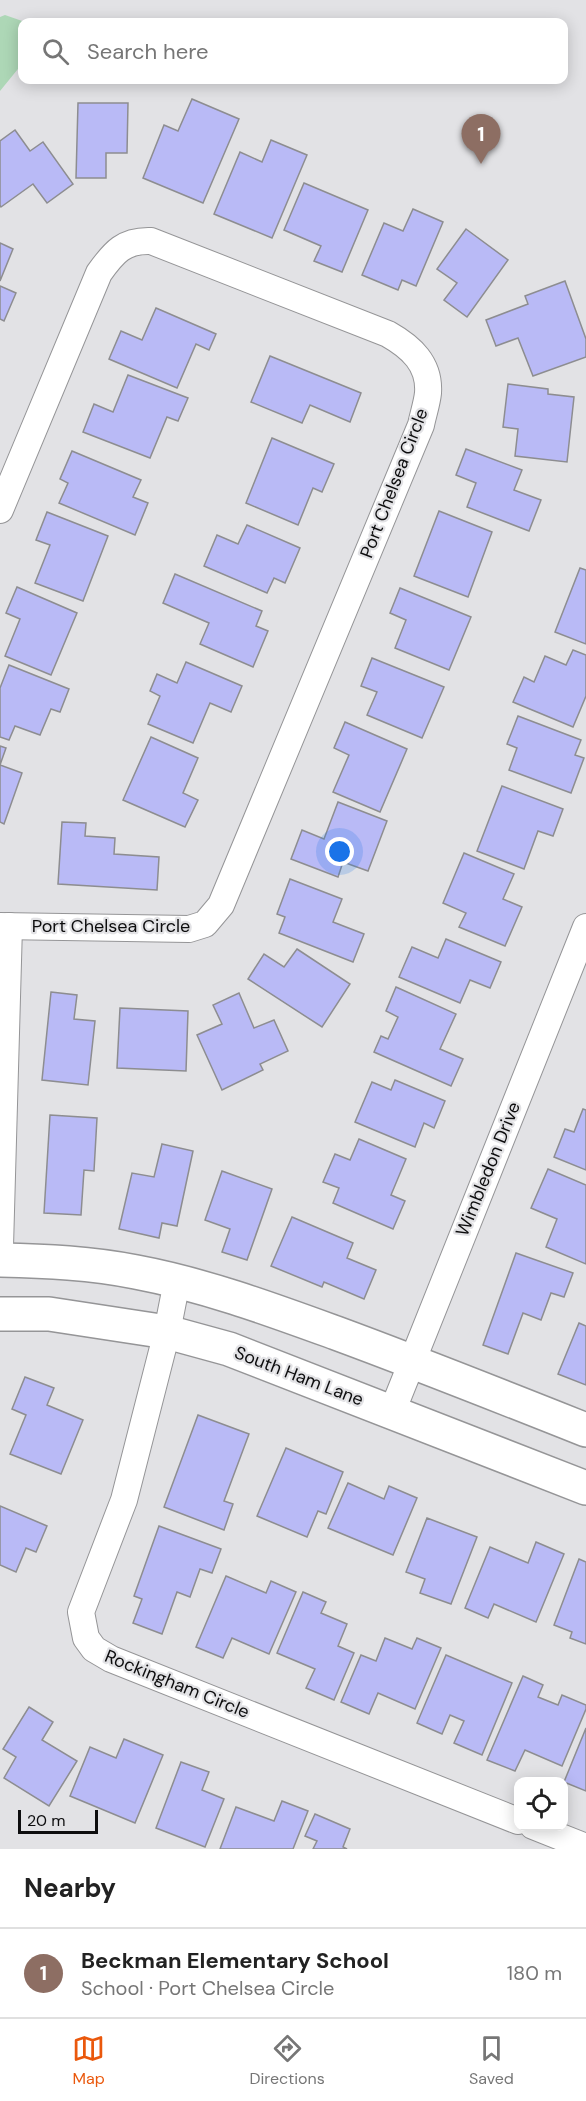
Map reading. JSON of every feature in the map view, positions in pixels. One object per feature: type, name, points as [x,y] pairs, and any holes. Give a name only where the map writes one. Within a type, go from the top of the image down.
[{"type":"main road","points":[[0,1260],[60,1262],[134,1271],[246,1300],[411,1361],[586,1430]]},
{"type":"main road","name":"South Ham Lane","points":[[0,1314],[49,1314],[167,1332],[229,1349],[586,1488]]},
{"type":"street","name":"Port Chelsea Circle","points":[[0,510],[99,273],[116,250],[139,240],[151,241],[388,334],[407,344],[417,354],[424,368],[428,392],[421,425],[221,905],[205,924],[189,930],[5,926],[0,1247]]},
{"type":"street","name":"Wimbledon Drive","points":[[392,1412],[586,927]]},
{"type":"street","name":"Rockingham Circle","points":[[177,1281],[167,1332],[124,1500],[81,1612],[86,1638],[94,1649],[111,1659],[514,1819]]},
{"type":"street","points":[[544,1831],[586,1847]]},
{"type":"green space","points":[[5,15],[18,20],[18,69],[0,91],[0,17]]},
{"type":"building","points":[[192,99],[239,119],[203,203],[143,178],[164,125],[178,131]]},
{"type":"building","points":[[78,103],[128,103],[127,153],[106,153],[106,178],[76,178]]},
{"type":"building","points":[[15,130],[30,151],[43,142],[73,184],[47,203],[33,184],[1,207],[0,205],[0,141]]},
{"type":"building","points":[[271,140],[307,155],[272,238],[214,214],[240,152],[262,162]]},
{"type":"building","points":[[304,183],[368,210],[342,272],[314,261],[321,246],[284,230]]},
{"type":"building","points":[[413,209],[443,222],[416,286],[402,280],[398,290],[362,275],[384,223],[403,231]]},
{"type":"building","points":[[466,229],[508,260],[467,317],[444,300],[457,283],[437,269]]},
{"type":"building","points":[[0,243],[13,249],[0,281]]},
{"type":"building","points":[[565,281],[586,339],[586,357],[533,376],[518,338],[496,346],[486,320],[528,304],[525,296]]},
{"type":"building","points":[[0,286],[16,293],[4,321],[0,319]]},
{"type":"building","points":[[156,308],[216,334],[209,350],[196,344],[177,388],[109,359],[121,331],[142,340]]},
{"type":"building","points":[[270,356],[361,393],[350,422],[310,405],[302,423],[251,402]]},
{"type":"building","points":[[128,375],[188,398],[178,421],[167,417],[150,458],[83,432],[94,404],[113,412]]},
{"type":"building","points":[[508,384],[548,389],[548,394],[574,397],[567,462],[515,456],[518,429],[503,427]]},
{"type":"building","points":[[272,438],[334,464],[322,492],[313,488],[298,525],[246,503]]},
{"type":"building","points":[[466,449],[522,470],[514,490],[541,500],[529,531],[467,507],[476,483],[456,475]]},
{"type":"building","points":[[72,451],[141,480],[133,497],[148,503],[135,535],[59,503],[68,483],[60,479]]},
{"type":"building","points":[[439,511],[492,532],[468,597],[414,576]]},
{"type":"building","points":[[47,512],[108,536],[83,601],[35,583],[50,545],[36,540]]},
{"type":"building","points":[[247,525],[300,548],[285,583],[274,578],[267,593],[204,566],[217,535],[238,544]]},
{"type":"building","points":[[580,568],[586,570],[586,644],[555,632]]},
{"type":"building","points":[[175,574],[262,611],[256,626],[268,631],[253,667],[200,644],[209,623],[163,603]]},
{"type":"building","points":[[17,587],[77,613],[51,675],[5,656],[20,619],[6,613]]},
{"type":"building","points":[[400,588],[471,617],[449,670],[395,648],[406,620],[390,613]]},
{"type":"building","points":[[573,650],[586,655],[586,696],[573,727],[513,702],[524,677],[534,682],[545,656],[566,665]]},
{"type":"building","points":[[372,658],[444,687],[422,738],[367,715],[377,692],[361,686]]},
{"type":"building","points":[[186,662],[242,686],[231,712],[210,703],[193,743],[148,724],[160,696],[150,691],[157,674],[177,683]]},
{"type":"building","points":[[9,665],[69,689],[60,712],[51,709],[40,735],[15,726],[9,740],[0,737],[0,688]]},
{"type":"building","points":[[518,716],[581,740],[575,755],[584,758],[571,793],[509,770],[517,748],[507,744]]},
{"type":"building","points":[[345,722],[407,749],[380,812],[333,792],[349,755],[334,748]]},
{"type":"building","points":[[151,737],[198,758],[183,793],[198,800],[185,827],[123,800]]},
{"type":"building","points":[[0,746],[6,748],[0,765]]},
{"type":"building","points":[[0,765],[22,773],[4,824],[0,822]]},
{"type":"building","points":[[502,786],[563,809],[553,836],[538,831],[524,869],[477,851]]},
{"type":"building","points":[[338,802],[387,821],[368,871],[343,862],[338,877],[291,859],[302,830],[324,839]]},
{"type":"building","points":[[62,822],[86,823],[85,836],[115,838],[114,854],[159,857],[157,890],[58,884]]},
{"type":"building","points":[[464,853],[514,874],[503,899],[522,907],[505,946],[459,927],[466,913],[443,903]]},
{"type":"building","points":[[290,879],[342,899],[333,922],[364,934],[353,962],[279,933],[285,917],[277,914]]},
{"type":"building","points":[[446,939],[501,962],[490,988],[470,980],[460,1003],[399,977],[412,947],[438,958]]},
{"type":"building","points":[[297,949],[350,984],[322,1027],[248,979],[264,954],[284,967]]},
{"type":"building","points":[[396,987],[456,1014],[440,1049],[463,1059],[451,1086],[374,1052],[381,1036],[388,1039],[398,1017],[386,1011]]},
{"type":"building","points":[[51,992],[77,995],[74,1019],[95,1021],[88,1085],[42,1080]]},
{"type":"building","points":[[239,993],[254,1028],[274,1020],[288,1051],[260,1064],[263,1070],[222,1090],[197,1035],[222,1024],[213,1005]]},
{"type":"building","points":[[120,1008],[188,1011],[186,1071],[117,1068]]},
{"type":"building","points":[[395,1080],[445,1101],[434,1128],[424,1123],[415,1147],[355,1122],[372,1082],[391,1090]]},
{"type":"building","points":[[583,1109],[586,1110],[586,1170],[554,1157],[565,1129],[574,1132]]},
{"type":"building","points":[[50,1115],[97,1118],[94,1171],[84,1170],[81,1215],[44,1213]]},
{"type":"building","points":[[359,1139],[406,1159],[391,1195],[405,1201],[393,1229],[333,1203],[339,1188],[323,1182],[335,1154],[350,1160]]},
{"type":"building","points":[[162,1144],[193,1151],[177,1226],[162,1223],[159,1238],[119,1229],[132,1173],[154,1177]]},
{"type":"building","points":[[548,1169],[586,1185],[586,1264],[546,1247],[557,1219],[531,1208]]},
{"type":"building","points":[[222,1171],[272,1189],[247,1260],[222,1252],[230,1229],[205,1220]]},
{"type":"building","points":[[292,1217],[353,1243],[347,1258],[376,1270],[364,1299],[324,1282],[322,1287],[271,1266]]},
{"type":"building","points":[[516,1253],[573,1273],[564,1297],[551,1293],[541,1320],[523,1313],[508,1354],[483,1345]]},
{"type":"building","points":[[579,1323],[586,1326],[586,1385],[558,1374]]},
{"type":"building","points":[[25,1377],[54,1388],[47,1405],[83,1420],[61,1474],[10,1454],[26,1415],[12,1409]]},
{"type":"building","points":[[198,1415],[249,1434],[224,1501],[233,1504],[224,1530],[164,1507]]},
{"type":"building","points":[[286,1448],[343,1472],[326,1514],[318,1511],[307,1537],[257,1516]]},
{"type":"building","points":[[348,1483],[384,1499],[389,1486],[417,1498],[393,1555],[328,1528]]},
{"type":"building","points":[[0,1506],[47,1526],[36,1552],[26,1548],[16,1572],[0,1565]]},
{"type":"building","points":[[427,1518],[477,1537],[451,1604],[420,1593],[425,1579],[406,1572]]},
{"type":"building","points":[[159,1526],[221,1549],[212,1573],[200,1569],[190,1597],[177,1592],[162,1634],[133,1623],[142,1599],[134,1596]]},
{"type":"building","points":[[536,1542],[564,1554],[536,1622],[494,1604],[488,1618],[465,1608],[490,1547],[528,1563]]},
{"type":"building","points":[[579,1559],[586,1562],[586,1644],[570,1638],[572,1632],[554,1625]]},
{"type":"building","points":[[226,1576],[266,1593],[271,1581],[296,1592],[269,1654],[232,1638],[223,1658],[196,1647]]},
{"type":"building","points":[[303,1592],[326,1602],[321,1613],[347,1624],[338,1646],[354,1653],[334,1700],[306,1688],[315,1669],[277,1653]]},
{"type":"building","points":[[385,1638],[412,1649],[417,1638],[441,1648],[415,1709],[378,1693],[369,1714],[341,1702],[361,1655],[376,1661]]},
{"type":"building","points":[[446,1655],[512,1683],[482,1755],[454,1743],[464,1721],[450,1715],[442,1734],[417,1723]]},
{"type":"building","points":[[523,1676],[543,1685],[538,1697],[558,1705],[562,1695],[586,1705],[562,1766],[525,1750],[515,1771],[487,1760]]},
{"type":"building","points":[[29,1707],[53,1722],[42,1740],[77,1761],[49,1806],[4,1778],[16,1757],[3,1749]]},
{"type":"building","points":[[586,1728],[586,1791],[568,1784],[568,1777],[566,1777]]},
{"type":"building","points":[[124,1739],[163,1755],[135,1823],[70,1796],[90,1747],[116,1758]]},
{"type":"building","points":[[181,1762],[209,1772],[202,1790],[224,1799],[205,1847],[156,1828]]},
{"type":"building","points":[[282,1801],[308,1811],[293,1849],[220,1849],[236,1807],[274,1821]]},
{"type":"building","points":[[315,1814],[350,1829],[343,1847],[347,1849],[313,1849],[317,1841],[305,1836]]},
{"type":"place","name":"Beckman Elementary School","points":[[481,164]]}]
